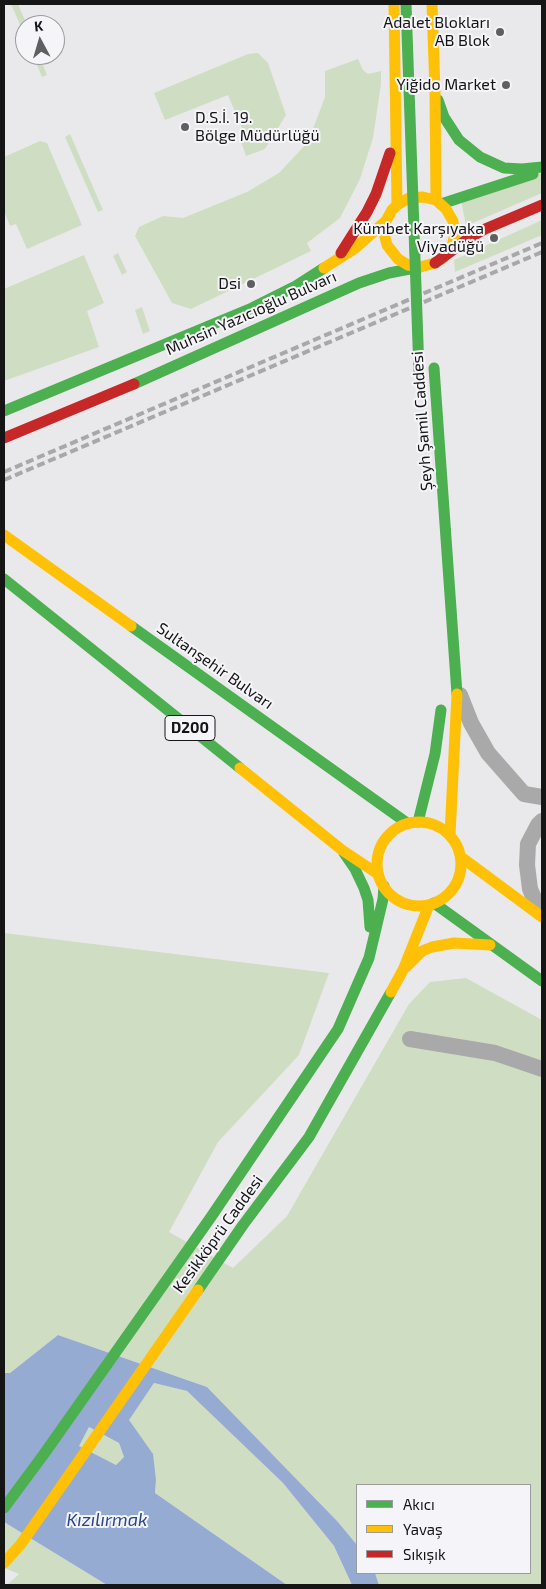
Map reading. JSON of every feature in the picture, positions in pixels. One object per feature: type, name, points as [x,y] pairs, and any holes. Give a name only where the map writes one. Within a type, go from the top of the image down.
[{"type":"main road","points":[[394,4],[397,205]]},
{"type":"main road","name":"Şeyh Şamil Caddesi","points":[[406,4],[419,377]]},
{"type":"main road","points":[[423,4],[435,204]]},
{"type":"main road","points":[[432,4],[435,91],[435,204]]},
{"type":"main road","points":[[435,91],[444,117],[451,129],[469,150],[492,164],[504,168],[542,167]]},
{"type":"main road","points":[[334,263],[358,230],[376,194],[385,170],[396,121]]},
{"type":"main road","points":[[435,204],[542,171]]},
{"type":"main road","points":[[397,205],[403,201],[422,197],[450,215],[455,228],[455,235],[451,248],[442,259]]},
{"type":"main road","name":"Muhsin Yazıcıoğlu Bulvarı","points":[[86,377],[252,308],[296,286],[334,263],[370,236],[386,222],[397,205]]},
{"type":"main road","name":"Muhsin Yazıcıoğlu Bulvarı","points":[[4,438],[98,400],[359,283],[389,273],[431,265],[469,238],[542,205]]},
{"type":"main road","points":[[386,222],[385,239],[393,255],[402,263],[420,267]]},
{"type":"main road","points":[[430,255],[431,275]]},
{"type":"main road","name":"Şeyh Şamil Caddesi","points":[[434,364],[450,691],[450,835]]},
{"type":"main road","points":[[28,388],[86,377]]},
{"type":"main road","points":[[4,411],[86,377]]},
{"type":"main road","name":"Sultanşehir Bulvarı","points":[[4,535],[116,616],[412,822],[428,822],[438,826],[450,835]]},
{"type":"main road","name":"D200","points":[[4,580],[342,850],[378,874]]},
{"type":"main road","name":"Şeyh Şamil Caddesi","points":[[412,822],[435,754],[450,691]]},
{"type":"main road","points":[[412,822],[393,830],[383,842],[378,856],[378,874],[384,886],[390,894],[403,902],[418,906],[431,904],[447,895],[456,884],[461,869],[461,857],[450,835]]},
{"type":"main road","points":[[342,850],[355,869],[368,900],[370,953]]},
{"type":"main road","points":[[461,857],[542,917]]},
{"type":"main road","name":"Kesikköprü Caddesi","points":[[4,1508],[211,1217],[338,1029],[370,953],[383,900],[384,886]]},
{"type":"main road","points":[[431,904],[542,981]]},
{"type":"main road","name":"Kesikköprü Caddesi","points":[[4,1563],[21,1544],[243,1225],[309,1137],[403,970],[431,904]]},
{"type":"main road","points":[[403,970],[422,952],[432,947],[454,943],[490,944]]},
{"type":"street","points":[[450,691],[488,753],[524,794],[542,797]]},
{"type":"street","points":[[542,822],[538,825],[528,844],[527,865],[530,889],[542,917]]},
{"type":"street","points":[[410,1039],[495,1053],[542,1069]]},
{"type":"green space","points":[[11,4],[18,4],[23,15],[16,15]]},
{"type":"green space","points":[[258,53],[268,63],[286,115],[265,149],[246,156],[239,136],[244,133],[228,95],[165,120],[154,93],[248,54]]},
{"type":"green space","points":[[358,59],[363,70],[368,74],[381,71],[381,84],[373,138],[360,179],[340,218],[307,243],[311,251],[191,309],[172,303],[135,236],[139,227],[163,216],[183,218],[247,192],[279,173],[308,142],[325,97],[325,71]]},
{"type":"green space","points":[[37,65],[43,65],[47,75],[42,77]]},
{"type":"green space","points":[[70,134],[103,210],[98,212],[65,137]]},
{"type":"green space","points":[[40,141],[47,143],[82,225],[27,249],[16,224],[10,226],[4,211],[4,157]]},
{"type":"green space","points":[[542,173],[542,193],[466,226],[461,200]]},
{"type":"green space","points":[[542,220],[542,235],[455,272],[454,260]]},
{"type":"green space","points":[[118,253],[127,272],[122,275],[113,256]]},
{"type":"green space","points":[[84,255],[104,303],[87,311],[99,347],[4,381],[4,289]]},
{"type":"green space","points":[[142,307],[150,331],[143,334],[135,310]]},
{"type":"green space","points":[[4,933],[329,973],[299,1055],[218,1142],[169,1232],[233,1268],[287,1216],[409,1004],[430,982],[466,978],[542,1020],[542,1585],[379,1585],[375,1574],[531,1574],[531,1484],[356,1484],[356,1544],[338,1522],[207,1387],[58,1335],[10,1373],[4,1373]]},
{"type":"green space","points":[[154,1383],[187,1391],[283,1483],[334,1546],[352,1585],[287,1585],[155,1493],[156,1480],[128,1420]]},
{"type":"green space","points":[[89,1427],[119,1443],[124,1457],[116,1465],[78,1446]]},
{"type":"green space","points":[[4,1522],[107,1585],[7,1585],[19,1574],[4,1568]]},
{"type":"water","name":"Kızılırmak","points":[[58,1335],[207,1387],[338,1522],[356,1544],[356,1574],[375,1574],[379,1585],[352,1585],[334,1546],[283,1483],[187,1391],[154,1383],[129,1420],[153,1454],[156,1480],[155,1493],[287,1585],[107,1585],[4,1522],[4,1373],[10,1373]],"holes":[[[89,1427],[119,1443],[124,1457],[116,1465],[79,1446]]]},
{"type":"railway","points":[[4,472],[542,243]]},
{"type":"railway","points":[[4,480],[542,252]]},
{"type":"traffic: fast","points":[[406,4],[419,372]]},
{"type":"traffic: fast","points":[[438,100],[444,117],[459,140],[480,157],[504,168],[542,167]]},
{"type":"traffic: fast","points":[[441,204],[533,174]]},
{"type":"traffic: fast","points":[[134,384],[359,283],[389,273],[420,267]]},
{"type":"traffic: fast","points":[[4,411],[252,308],[296,286],[324,268]]},
{"type":"traffic: fast","points":[[434,368],[457,694]]},
{"type":"traffic: fast","points":[[4,579],[240,768]]},
{"type":"traffic: fast","points":[[131,626],[407,823]]},
{"type":"traffic: fast","points":[[418,822],[435,754],[441,710]]},
{"type":"traffic: fast","points":[[344,853],[355,869],[364,888],[368,900],[370,927]]},
{"type":"traffic: fast","points":[[4,1508],[211,1217],[338,1029],[369,958],[383,899],[384,886]]},
{"type":"traffic: fast","points":[[434,903],[542,981]]},
{"type":"traffic: fast","points":[[198,1290],[243,1225],[309,1137],[391,992]]},
{"type":"traffic: slow","points":[[394,4],[397,205]]},
{"type":"traffic: slow","points":[[432,4],[436,200]]},
{"type":"traffic: slow","points":[[435,263],[420,267],[408,265],[398,259],[387,245],[384,233],[386,221],[392,210],[409,198],[423,197],[436,200],[446,209],[453,221],[455,235],[451,249],[442,259]]},
{"type":"traffic: slow","points":[[324,268],[354,249],[386,221]]},
{"type":"traffic: slow","points":[[4,535],[131,626]]},
{"type":"traffic: slow","points":[[450,835],[457,694]]},
{"type":"traffic: slow","points":[[240,768],[342,850],[378,874]]},
{"type":"traffic: slow","points":[[419,822],[435,825],[449,834],[458,848],[461,864],[458,880],[449,894],[435,903],[419,906],[403,903],[389,894],[380,880],[377,864],[380,848],[389,834],[403,825],[419,822]]},
{"type":"traffic: slow","points":[[461,857],[542,917]]},
{"type":"traffic: slow","points":[[391,992],[403,970],[429,905]]},
{"type":"traffic: slow","points":[[406,967],[422,951],[432,947],[454,943],[490,945]]},
{"type":"traffic: slow","points":[[4,1563],[21,1544],[198,1290]]},
{"type":"traffic: jam","points":[[341,253],[376,194],[390,153]]},
{"type":"traffic: jam","points":[[435,263],[469,238],[485,229],[542,205]]},
{"type":"traffic: jam","points":[[4,438],[134,384]]},
{"type":"place","name":"Adalet Blokları AB Blok","points":[[500,32]]},
{"type":"place","name":"Yiğido Market","points":[[506,85]]},
{"type":"place","name":"D.S.İ. 19. Bölge Müdürlüğü","points":[[185,127]]},
{"type":"place","name":"Kümbet Karşıyaka Viyadüğü","points":[[494,238]]},
{"type":"place","name":"Dsi","points":[[251,284]]}]
